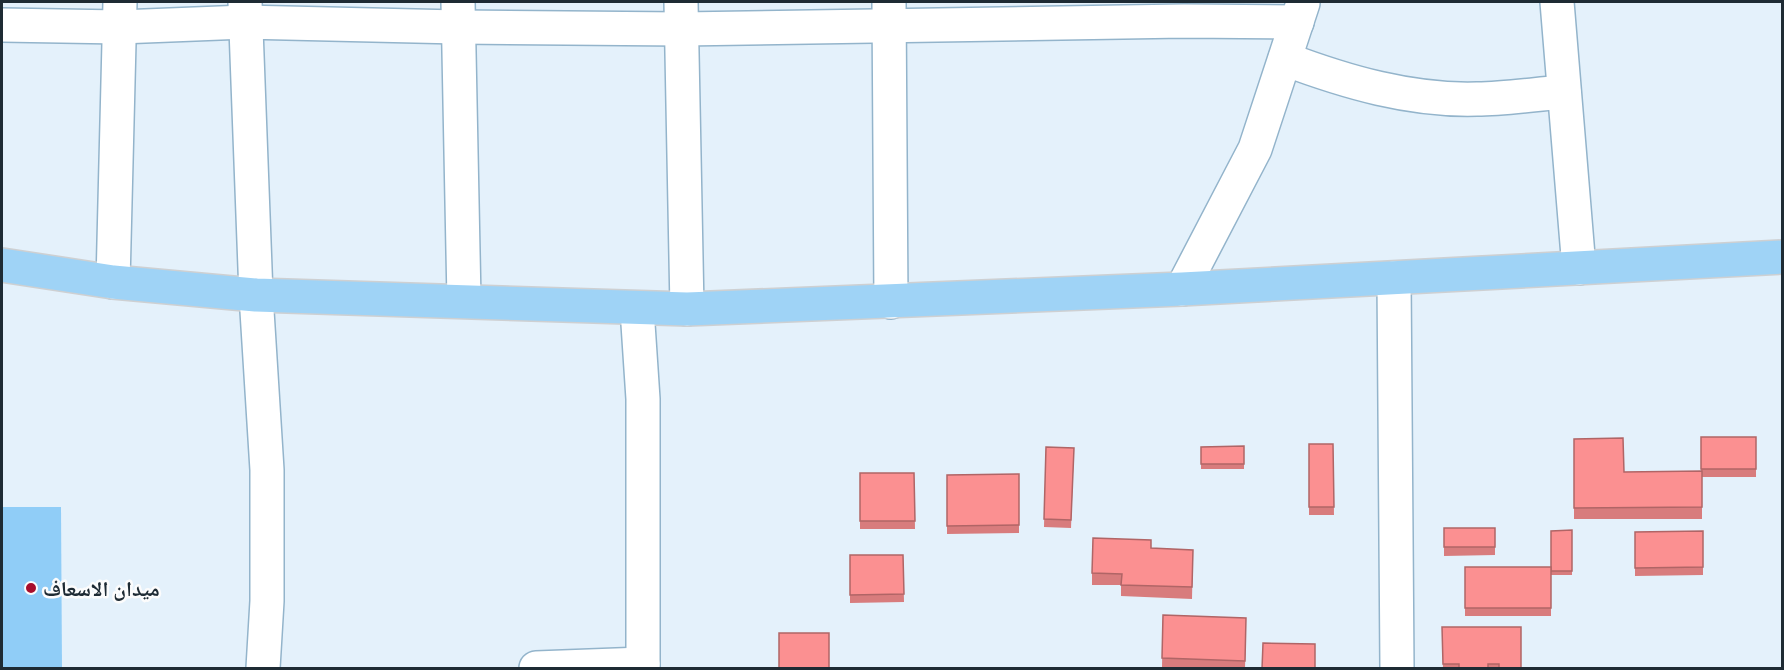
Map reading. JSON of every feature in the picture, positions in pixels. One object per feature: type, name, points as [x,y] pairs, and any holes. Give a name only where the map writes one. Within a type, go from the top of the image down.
[{"type":"highway","points":[[2,265],[113,282],[256,295],[687,309],[1182,289],[1782,257]]},
{"type":"street","points":[[1557,2],[1579,268]]},
{"type":"street","points":[[2,25],[120,14],[245,12],[682,15],[1300,12],[1255,149],[1182,289]]},
{"type":"street","points":[[245,12],[256,295],[267,470],[267,601],[263,669]]},
{"type":"street","points":[[113,282],[120,14]]},
{"type":"street","points":[[458,14],[464,302]]},
{"type":"street","points":[[889,14],[891,302]]},
{"type":"street","points":[[682,15],[687,309]]},
{"type":"street","points":[[1285,59],[1332,77],[1408,95],[1477,99],[1564,92]]},
{"type":"street","points":[[1394,278],[1397,669]]},
{"type":"street","points":[[536,669],[643,666],[643,399],[637,309]]},
{"type":"shaded area","name":"ميدان الاسعاف","points":[[2,507],[61,507],[62,668],[2,668]]},
{"type":"building","points":[[1701,437],[1756,437],[1756,469],[1701,469]]},
{"type":"building","points":[[1623,438],[1624,472],[1702,471],[1702,507],[1574,508],[1574,439]]},
{"type":"building","points":[[1309,444],[1333,444],[1334,507],[1309,507]]},
{"type":"building","points":[[1244,446],[1244,464],[1201,464],[1201,447]]},
{"type":"building","points":[[1046,447],[1074,448],[1071,520],[1044,519]]},
{"type":"building","points":[[860,473],[914,473],[915,521],[860,521]]},
{"type":"building","points":[[1019,474],[1019,525],[947,526],[947,475]]},
{"type":"building","points":[[1444,528],[1495,528],[1495,547],[1444,547]]},
{"type":"building","points":[[1572,530],[1572,571],[1551,571],[1551,531]]},
{"type":"building","points":[[1703,531],[1703,567],[1635,568],[1635,532]]},
{"type":"building","points":[[1093,538],[1151,540],[1151,548],[1193,550],[1192,587],[1121,585],[1122,574],[1092,573]]},
{"type":"building","points":[[850,555],[903,555],[904,594],[850,595]]},
{"type":"building","points":[[1465,567],[1551,567],[1551,608],[1465,608]]},
{"type":"building","points":[[1163,615],[1246,618],[1245,661],[1162,658]]},
{"type":"building","points":[[1442,627],[1521,627],[1521,669],[1499,669],[1499,664],[1488,664],[1488,669],[1459,669],[1459,664],[1443,664]]},
{"type":"building","points":[[779,633],[829,633],[829,669],[779,669]]},
{"type":"building","points":[[1263,643],[1315,644],[1315,669],[1262,669]]},
{"type":"place","name":"ميدان الاسعاف","points":[[31,588]]}]
